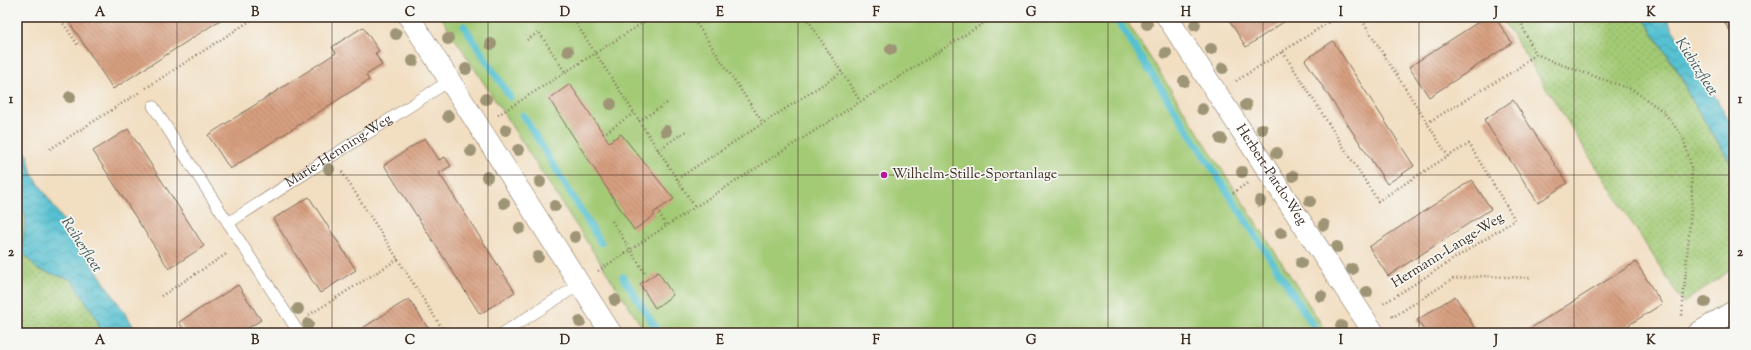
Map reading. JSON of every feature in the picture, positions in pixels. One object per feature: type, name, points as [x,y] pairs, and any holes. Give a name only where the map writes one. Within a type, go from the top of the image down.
[{"type":"street","points":[[408,17],[611,333]]},
{"type":"street","name":"Herbert-Pardo-Weg","points":[[1167,17],[1369,325]]},
{"type":"street","points":[[1700,332],[1734,311]]},
{"type":"lane","name":"Marie-Henning-Weg","points":[[228,223],[449,81]]},
{"type":"lane","points":[[153,106],[296,329]]},
{"type":"lane","points":[[503,333],[580,284]]},
{"type":"path","points":[[59,17],[79,47]]},
{"type":"path","points":[[50,150],[256,17]]},
{"type":"path","points":[[572,17],[695,207]]},
{"type":"path","points":[[479,127],[595,54],[648,18],[652,17]]},
{"type":"path","points":[[692,17],[763,123]]},
{"type":"path","points":[[806,17],[831,53],[860,101]]},
{"type":"path","points":[[580,284],[666,225],[993,17]]},
{"type":"path","points":[[1217,93],[1337,17]]},
{"type":"path","points":[[1283,52],[1378,202],[1448,156],[1360,17]]},
{"type":"path","points":[[1520,17],[1525,32],[1536,54],[1554,62],[1633,90],[1663,111],[1683,137],[1692,165],[1692,198],[1682,315],[1700,332]]},
{"type":"path","points":[[528,40],[539,32],[565,72]]},
{"type":"path","points":[[1427,123],[1517,69],[1536,54]]},
{"type":"path","points":[[677,179],[842,72]]},
{"type":"path","points":[[639,121],[667,103]]},
{"type":"path","points":[[603,134],[634,114]]},
{"type":"path","points":[[658,150],[686,131]]},
{"type":"path","name":"Hermann-Lange-Weg","points":[[1369,325],[1384,304],[1515,220],[1469,144],[1448,156]]},
{"type":"path","points":[[332,156],[445,333]]},
{"type":"path","points":[[657,210],[666,225]]},
{"type":"path","points":[[612,222],[645,273]]},
{"type":"path","points":[[161,296],[242,244]]},
{"type":"path","points":[[296,329],[398,259]]},
{"type":"path","points":[[1390,313],[1393,317],[1453,279],[1484,276],[1532,278]]},
{"type":"path","points":[[1384,304],[1387,308]]},
{"type":"green space","name":"Wilhelm-Stille-Sportanlage","points":[[441,17],[1124,17],[1327,333],[646,333]]},
{"type":"green space","points":[[1501,17],[1641,17],[1646,22],[1683,80],[1687,92],[1734,168],[1734,268],[1683,303]]},
{"type":"green space","points":[[17,202],[26,215],[22,251],[37,269],[72,280],[96,317],[101,333],[17,333]]},
{"type":"water","name":"Kiebitzfleet","points":[[1641,17],[1668,17],[1671,27],[1734,127],[1734,168],[1687,92],[1683,79],[1646,22]]},
{"type":"water","points":[[17,140],[28,155],[31,172],[138,333],[101,333],[96,317],[72,280],[37,269],[22,251],[26,215],[17,201]]},
{"type":"building","points":[[66,17],[225,17],[113,89]]},
{"type":"building","points":[[1233,17],[1291,17],[1246,47],[1229,20]]},
{"type":"building","points":[[1486,17],[1495,17],[1512,43],[1429,97],[1409,67]]},
{"type":"building","points":[[1721,17],[1734,17],[1734,37]]},
{"type":"building","points":[[363,27],[379,51],[375,53],[382,65],[366,75],[369,80],[230,169],[208,135],[336,53],[332,47]]},
{"type":"building","points":[[1333,41],[1414,166],[1387,184],[1305,60]]},
{"type":"building","points":[[570,84],[609,142],[621,134],[674,199],[653,213],[655,215],[634,230],[549,99]]},
{"type":"building","points":[[1513,100],[1567,183],[1538,203],[1484,120]]},
{"type":"building","points":[[128,129],[204,246],[169,269],[93,151]]},
{"type":"building","points":[[425,138],[439,160],[445,157],[451,166],[439,173],[515,292],[480,314],[384,165]]},
{"type":"building","points":[[1472,180],[1491,209],[1388,276],[1369,247]]},
{"type":"building","points":[[309,197],[356,270],[320,293],[273,219]]},
{"type":"building","points":[[1636,262],[1662,304],[1616,333],[1523,333]]},
{"type":"building","points":[[658,272],[673,295],[655,308],[640,284]]},
{"type":"building","points":[[238,285],[261,320],[240,333],[186,333],[179,322]]},
{"type":"building","points":[[1455,296],[1478,333],[1426,333],[1417,320]]},
{"type":"building","points":[[409,299],[431,333],[355,333],[394,308]]},
{"type":"waterway","points":[[1115,17],[1318,333]]},
{"type":"waterway","points":[[464,26],[510,97]]},
{"type":"waterway","points":[[523,115],[601,243]]},
{"type":"waterway","points":[[623,277],[659,333]]},
{"type":"place","name":"Wilhelm-Stille-Sportanlage","points":[[884,175]]},
{"type":"water label","name":"Reiherfleet","points":[[81,245]]}]
